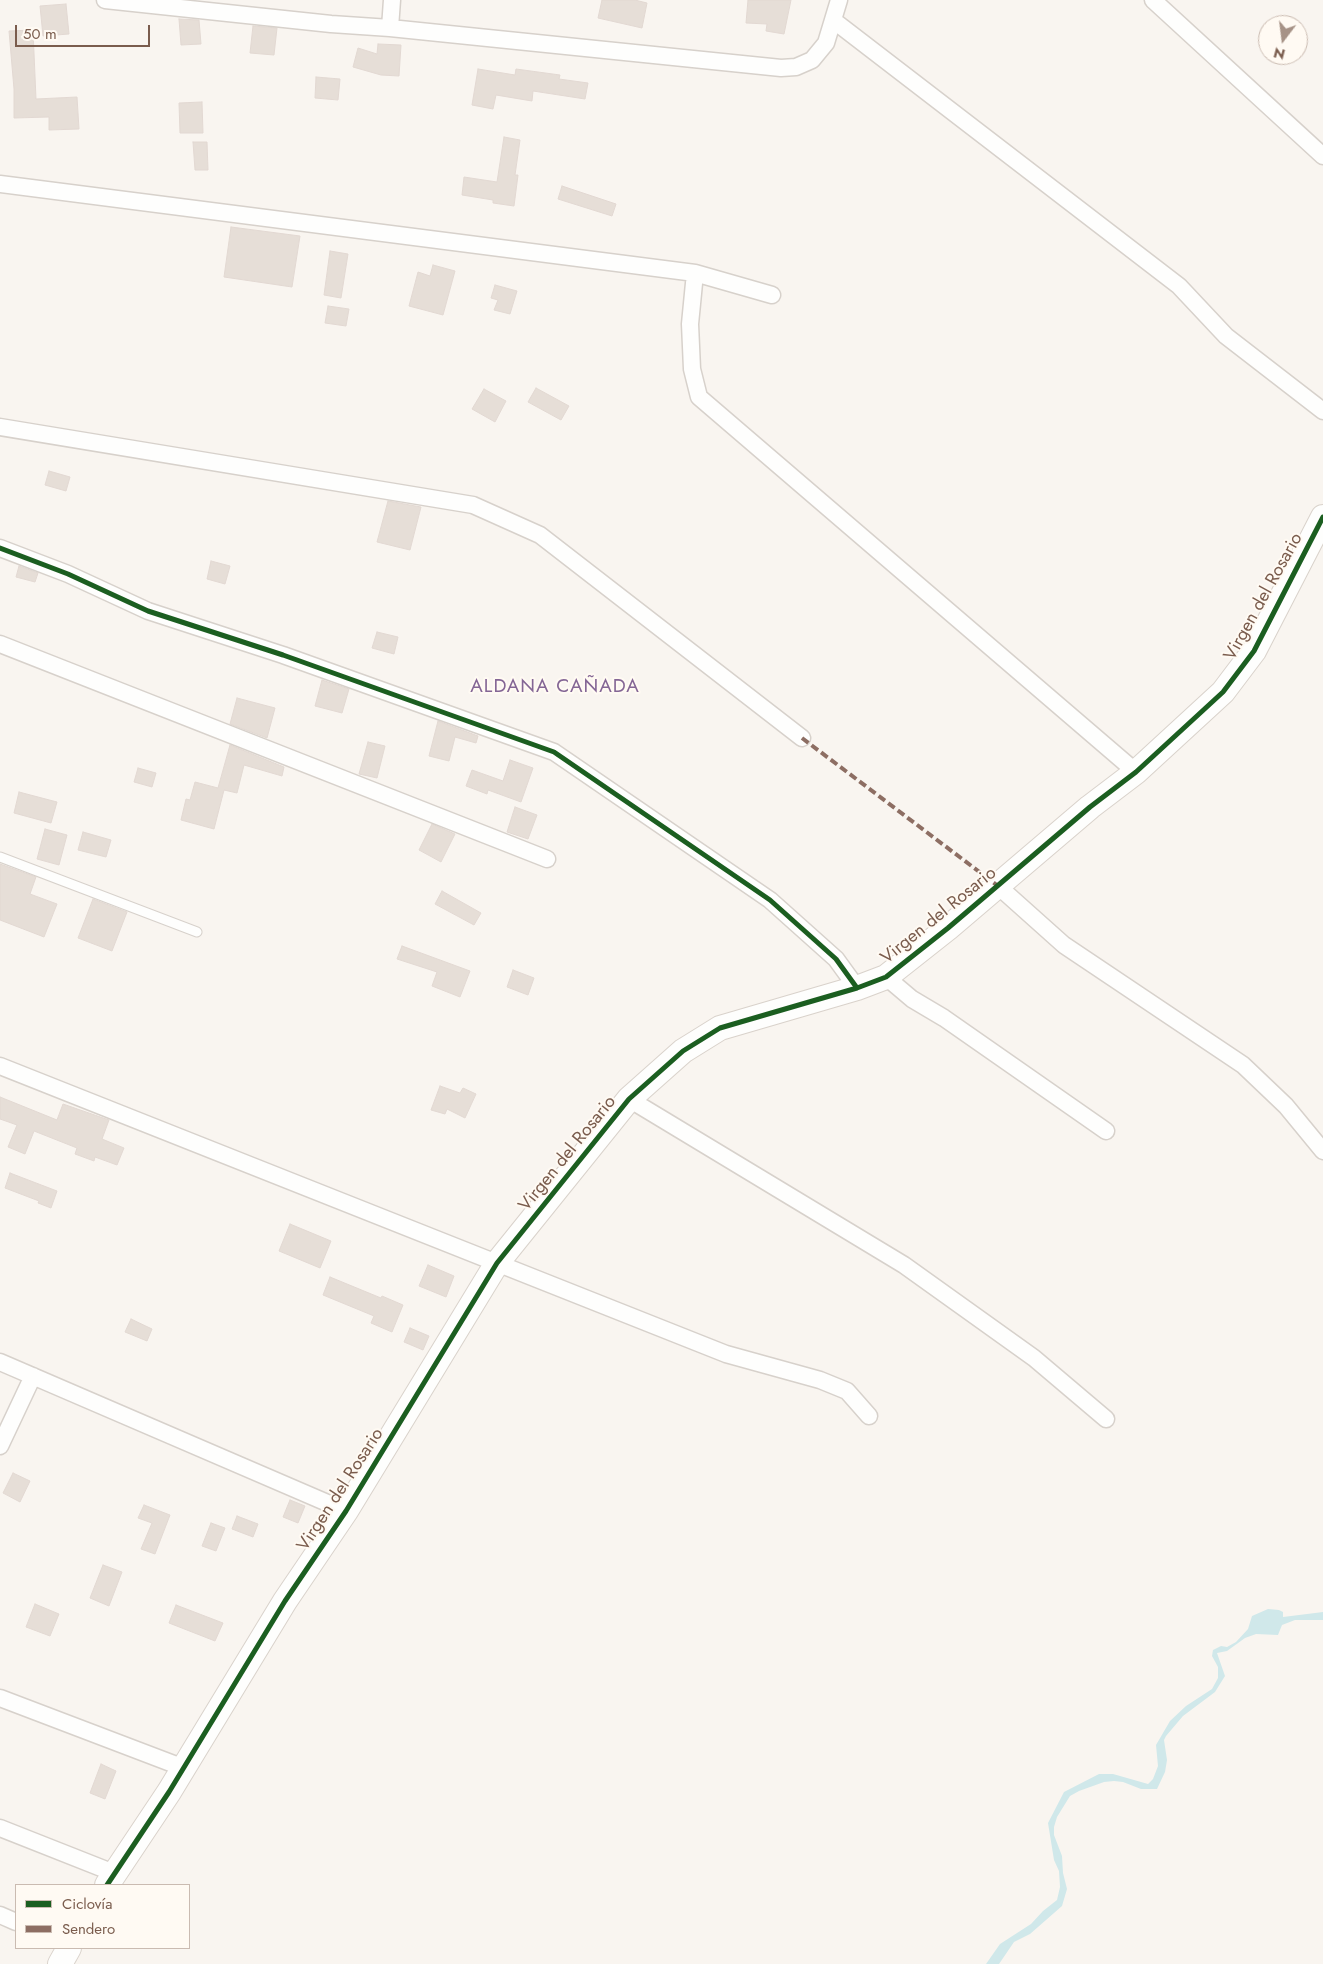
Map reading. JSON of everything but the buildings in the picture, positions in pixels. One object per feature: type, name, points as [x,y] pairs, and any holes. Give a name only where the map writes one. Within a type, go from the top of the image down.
[{"type":"street","points":[[105,0],[781,68],[796,67],[812,60],[826,43],[839,0]]},
{"type":"street","points":[[390,28],[392,0]]},
{"type":"street","points":[[1153,0],[1323,156]]},
{"type":"street","points":[[833,20],[1180,286],[1226,336],[1323,411]]},
{"type":"street","points":[[0,184],[695,273],[772,296]]},
{"type":"street","points":[[695,273],[690,324],[692,369],[699,397],[1136,772]]},
{"type":"street","points":[[0,427],[473,505],[540,535],[802,738]]},
{"type":"street","name":"Virgen del Rosario","points":[[111,1879],[184,1768],[285,1601],[346,1511],[498,1263],[629,1099],[683,1051],[720,1028],[857,988],[886,977],[998,886],[1090,807],[1136,772],[1223,692],[1254,651],[1323,517]]},
{"type":"street","points":[[0,548],[68,574],[148,611],[283,655],[554,752],[770,900],[836,959],[857,988]]},
{"type":"street","points":[[0,644],[547,859]]},
{"type":"street","points":[[998,886],[1064,945],[1243,1064],[1286,1106],[1323,1150]]},
{"type":"street","points":[[886,977],[912,999],[944,1018],[1106,1131]]},
{"type":"street","points":[[0,1066],[726,1354],[820,1380],[847,1391],[869,1416]]},
{"type":"street","points":[[629,1099],[904,1265],[1034,1358],[1106,1419]]},
{"type":"street","points":[[0,1362],[346,1511]]},
{"type":"street","points":[[0,1446],[33,1376]]},
{"type":"street","points":[[0,1698],[184,1768]]},
{"type":"street","points":[[0,1828],[111,1879]]},
{"type":"street","points":[[0,1915],[15,1922]]},
{"type":"street","points":[[60,1964],[68,1949]]},
{"type":"lane","points":[[0,857],[197,932]]},
{"type":"water","points":[[1268,1609],[1283,1612],[1283,1617],[1323,1612],[1323,1620],[1295,1620],[1282,1625],[1278,1635],[1256,1634],[1245,1638],[1227,1651],[1217,1653],[1225,1676],[1215,1692],[1183,1716],[1166,1736],[1164,1740],[1167,1760],[1165,1772],[1157,1789],[1141,1789],[1123,1782],[1114,1781],[1104,1782],[1070,1796],[1057,1817],[1054,1827],[1054,1835],[1062,1856],[1063,1873],[1067,1889],[1062,1906],[1030,1934],[1014,1942],[999,1964],[986,1964],[1000,1944],[1031,1924],[1057,1900],[1060,1887],[1059,1871],[1054,1860],[1048,1823],[1064,1792],[1099,1774],[1113,1774],[1148,1784],[1153,1779],[1158,1766],[1156,1745],[1170,1721],[1186,1706],[1212,1689],[1218,1678],[1218,1667],[1212,1656],[1213,1650],[1221,1646],[1227,1647],[1236,1642],[1248,1629],[1252,1616]]},
{"type":"marked path","points":[[802,738],[998,886]]},
{"type":"cycle path","points":[[108,1884],[169,1792],[285,1601],[346,1511],[497,1263],[629,1099],[683,1051],[720,1028],[857,988],[886,977],[948,928],[1090,807],[1136,772],[1223,692],[1254,651],[1323,517]]},
{"type":"cycle path","points":[[0,548],[68,574],[148,611],[283,655],[554,752],[770,900],[836,959],[857,988]]},
{"type":"district","name":"ALDANA CAÑADA","points":[[555,687]]}]
